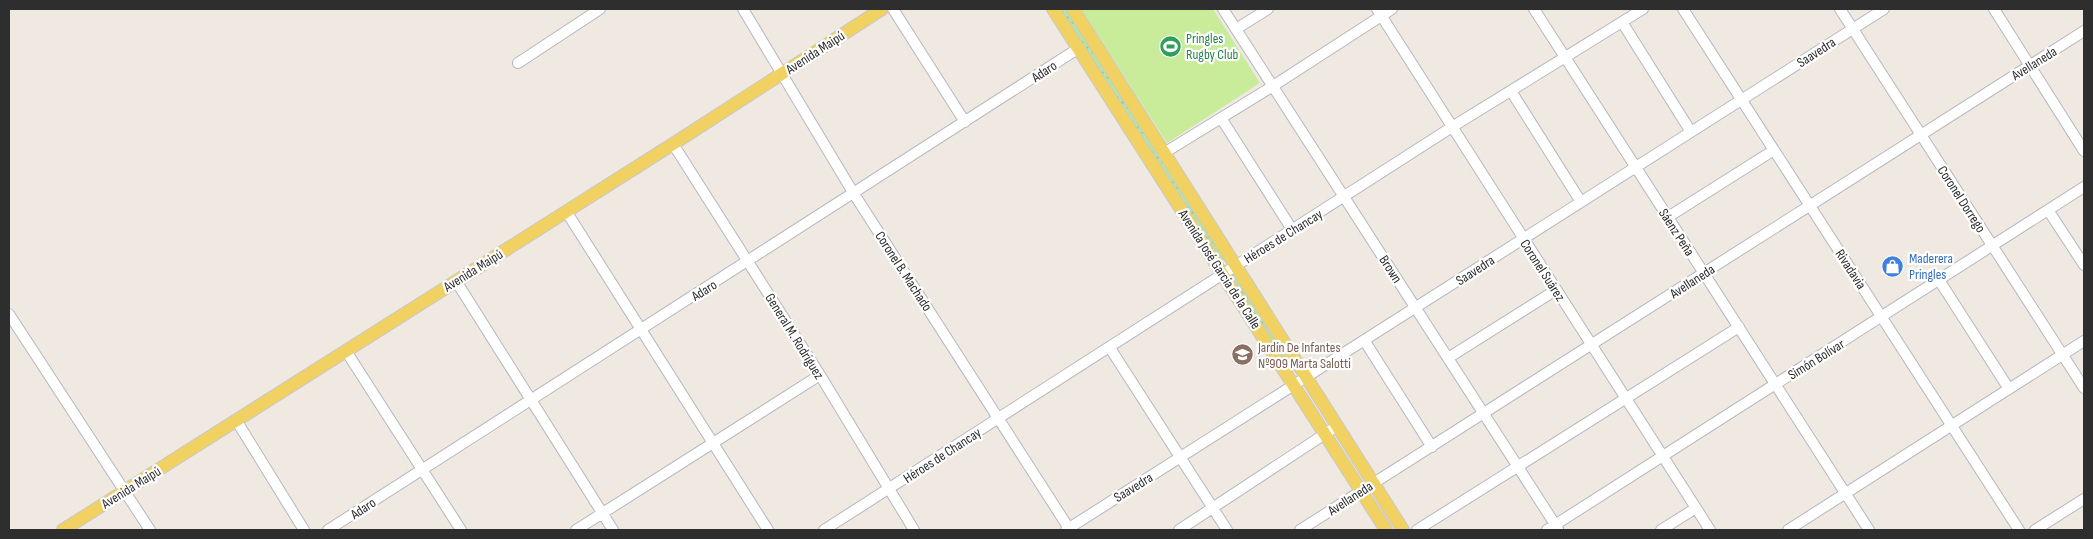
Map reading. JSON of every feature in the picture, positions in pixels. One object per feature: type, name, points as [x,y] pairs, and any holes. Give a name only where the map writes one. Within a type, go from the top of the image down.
[{"type":"main road","name":"Avenida Maipú","points":[[63,530],[674,144],[882,9]]},
{"type":"main road","name":"Avenida José García de la Calle","points":[[1053,9],[1386,530]]},
{"type":"main road","name":"Avenida José García de la Calle","points":[[1073,9],[1403,530]]},
{"type":"street","points":[[518,63],[600,9]]},
{"type":"street","name":"Coronel B. Machado","points":[[743,9],[854,194],[1068,530]]},
{"type":"street","points":[[893,9],[965,122]]},
{"type":"street","name":"Brown","points":[[1223,9],[1484,414],[1553,529]]},
{"type":"street","points":[[1236,29],[1268,9]]},
{"type":"street","points":[[1164,154],[1273,86],[1379,12],[1392,9]]},
{"type":"street","name":"Sáenz Peña","points":[[1534,9],[1869,530]]},
{"type":"street","name":"Héroes de Chancay","points":[[824,530],[1293,231],[1452,127],[1643,9]]},
{"type":"street","name":"Rivadavia","points":[[1684,9],[2018,530]]},
{"type":"street","name":"Coronel Dorrego","points":[[1840,9],[2084,388]]},
{"type":"street","name":"Saavedra","points":[[1068,530],[1306,375],[1415,308],[1884,9]]},
{"type":"street","points":[[1994,9],[2084,151]]},
{"type":"street","name":"Coronel Suárez","points":[[1379,12],[1710,530]]},
{"type":"street","points":[[1622,22],[1691,132]]},
{"type":"street","name":"Avellaneda","points":[[1300,530],[2084,32]]},
{"type":"street","name":"Adaro","points":[[328,530],[1079,48]]},
{"type":"street","points":[[1511,91],[1582,202]]},
{"type":"street","points":[[1221,118],[1293,231]]},
{"type":"street","name":"General M. Rodríguez","points":[[674,144],[820,375],[914,530]]},
{"type":"street","points":[[1668,217],[1774,150]]},
{"type":"street","name":"Simón Bolívar","points":[[1553,529],[1663,456],[2084,187]]},
{"type":"street","points":[[2048,210],[2084,265]]},
{"type":"street","points":[[566,211],[768,530]]},
{"type":"street","points":[[1939,280],[2009,390]]},
{"type":"street","points":[[456,281],[613,530]]},
{"type":"street","points":[[1448,358],[1556,290]]},
{"type":"street","points":[[9,314],[150,530]]},
{"type":"street","points":[[1417,530],[1739,327]]},
{"type":"street","points":[[1364,340],[1432,447]]},
{"type":"street","points":[[1788,530],[2084,341]]},
{"type":"street","points":[[1110,348],[1227,530]]},
{"type":"street","points":[[346,350],[460,530]]},
{"type":"street","points":[[576,530],[820,375]]},
{"type":"street","points":[[236,420],[304,530]]},
{"type":"street","points":[[1179,530],[1338,426]]},
{"type":"street","points":[[2035,530],[2084,499]]},
{"type":"street","points":[[1661,530],[1696,508]]},
{"type":"green space","points":[[1059,9],[1068,9],[1226,259],[1220,262]]},
{"type":"green space","name":"Pringles Rugby Club","points":[[1081,9],[1213,9],[1260,83],[1167,143]]},
{"type":"green space","points":[[1235,272],[1296,367],[1290,371],[1229,276]]},
{"type":"place","name":"Pringles Rugby Club","points":[[1170,46]]},
{"type":"place","name":"Maderera Pringles","points":[[1893,266]]},
{"type":"place","name":"Jardín De Infantes Nº909 Marta Salotti","points":[[1242,355]]}]
